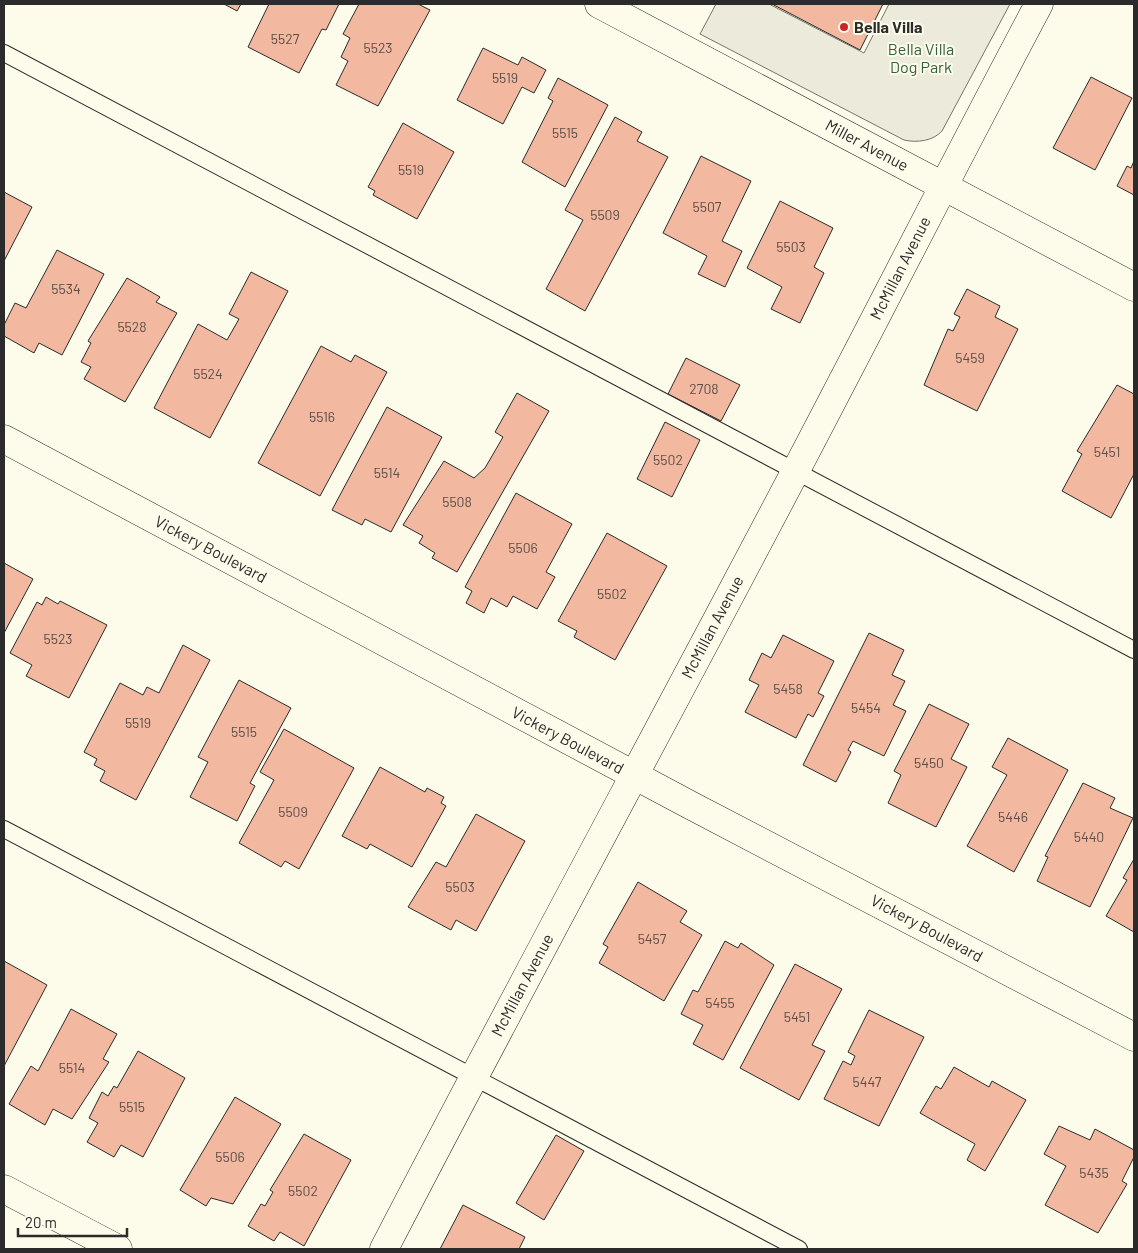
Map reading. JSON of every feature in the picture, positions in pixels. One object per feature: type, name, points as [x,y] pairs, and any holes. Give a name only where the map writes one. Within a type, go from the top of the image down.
[{"type":"street","name":"Miller Avenue","points":[[599,4],[1134,287]]},
{"type":"street","name":"McMillan Avenue","points":[[384,1249],[473,1077],[795,473],[942,185],[1039,4]]},
{"type":"street","name":"Vickery Boulevard","points":[[4,439],[634,775],[1134,1037]]},
{"type":"street","points":[[4,1189],[118,1249]]},
{"type":"lane","points":[[4,53],[462,293],[795,473],[1134,650]]},
{"type":"lane","points":[[4,829],[799,1249]]},
{"type":"green space","name":"Bella Villa Dog Park","points":[[716,4],[769,4],[864,53],[889,4],[1010,4],[942,131],[929,139],[914,141],[904,140],[700,34]]},
{"type":"building","points":[[224,4],[241,4],[237,11]]},
{"type":"building","points":[[269,4],[339,4],[326,30],[322,29],[299,73],[248,47]]},
{"type":"building","points":[[359,4],[418,4],[430,10],[378,106],[336,85],[348,61],[341,57],[350,38],[343,34]]},
{"type":"building","name":"Bella Villa","points":[[772,4],[883,4],[860,50]]},
{"type":"building","points":[[483,48],[518,65],[522,57],[546,70],[534,93],[522,87],[503,124],[457,100]]},
{"type":"building","points":[[1091,77],[1132,98],[1095,170],[1053,148]]},
{"type":"building","points":[[558,78],[608,105],[565,187],[522,162],[553,101],[548,98]]},
{"type":"building","points":[[615,117],[642,132],[637,141],[668,157],[585,311],[546,289],[583,220],[565,210]]},
{"type":"building","points":[[403,123],[454,152],[417,219],[373,195],[375,191],[368,187]]},
{"type":"building","points":[[701,156],[751,181],[722,241],[742,251],[725,287],[698,274],[707,256],[663,233]]},
{"type":"building","points":[[1134,161],[1134,195],[1117,186],[1127,166],[1131,168]]},
{"type":"building","points":[[4,192],[32,207],[4,261]]},
{"type":"building","points":[[780,201],[833,228],[814,267],[824,273],[800,323],[771,309],[782,287],[747,268]]},
{"type":"building","points":[[57,250],[104,274],[62,355],[39,343],[34,353],[4,336],[4,325],[15,303],[26,308]]},
{"type":"building","points":[[251,272],[288,291],[210,438],[154,408],[198,324],[227,340],[239,319],[229,314]]},
{"type":"building","points":[[127,278],[160,297],[156,302],[177,313],[125,402],[84,379],[91,367],[81,362],[91,343],[88,341]]},
{"type":"building","points":[[967,289],[1000,306],[995,317],[1018,329],[977,411],[924,385],[948,329],[953,331],[960,317],[954,314]]},
{"type":"building","points":[[321,346],[351,362],[355,355],[387,372],[320,496],[258,463]]},
{"type":"building","points":[[686,358],[740,385],[721,421],[668,394]]},
{"type":"building","points":[[1117,385],[1134,394],[1134,474],[1111,518],[1062,491],[1082,454],[1077,451]]},
{"type":"building","points":[[517,393],[549,411],[457,572],[432,558],[435,553],[419,543],[423,536],[403,525],[444,461],[474,478],[485,468],[503,437],[495,432]]},
{"type":"building","points":[[387,407],[442,437],[391,532],[365,519],[362,525],[332,510]]},
{"type":"building","points":[[665,422],[700,440],[672,497],[637,479]]},
{"type":"building","points":[[516,493],[572,524],[546,572],[555,577],[537,609],[513,596],[507,607],[491,598],[484,613],[466,603],[472,591],[465,587]]},
{"type":"building","points":[[607,533],[667,566],[615,660],[574,637],[577,631],[558,621]]},
{"type":"building","points":[[4,563],[33,579],[4,633]]},
{"type":"building","points":[[46,597],[58,604],[60,601],[107,625],[69,698],[26,676],[32,665],[10,653],[37,602],[42,605]]},
{"type":"building","points":[[869,633],[904,650],[892,675],[905,681],[893,705],[906,711],[884,756],[853,741],[848,750],[851,752],[836,782],[803,765]]},
{"type":"building","points":[[783,635],[834,661],[818,693],[824,696],[813,717],[808,714],[796,738],[745,712],[759,685],[749,680],[762,653],[771,658]]},
{"type":"building","points":[[183,645],[210,660],[136,800],[100,781],[105,771],[94,765],[97,759],[84,752],[120,683],[143,695],[147,687],[159,693]]},
{"type":"building","points":[[239,680],[291,708],[250,783],[255,786],[237,821],[190,797],[208,762],[198,757]]},
{"type":"building","points":[[929,704],[969,724],[951,759],[967,767],[936,827],[888,803],[901,775],[894,771]]},
{"type":"building","points":[[284,729],[354,768],[299,869],[285,861],[281,867],[239,843],[274,780],[260,772]]},
{"type":"building","points":[[1008,738],[1068,770],[1014,872],[967,846],[1007,775],[992,767]]},
{"type":"building","points":[[380,767],[425,792],[427,788],[444,797],[441,803],[446,806],[412,867],[370,844],[367,849],[342,836]]},
{"type":"building","points":[[1083,783],[1115,798],[1110,808],[1133,818],[1090,907],[1037,881],[1048,857],[1045,856]]},
{"type":"building","points":[[476,814],[525,841],[476,931],[456,920],[451,930],[408,907],[436,862],[446,867]]},
{"type":"building","points":[[1134,859],[1134,932],[1106,916],[1127,880],[1123,878]]},
{"type":"building","points":[[638,882],[687,911],[680,922],[702,935],[664,1001],[599,963],[608,947],[603,944]]},
{"type":"building","points":[[725,941],[738,948],[741,943],[774,965],[723,1060],[693,1044],[703,1025],[681,1014],[693,990],[698,992]]},
{"type":"building","points":[[4,961],[47,985],[4,1066]]},
{"type":"building","points":[[795,964],[842,989],[812,1045],[825,1051],[799,1100],[740,1068]]},
{"type":"building","points":[[71,1009],[117,1034],[103,1059],[109,1062],[72,1119],[53,1109],[45,1125],[9,1104],[31,1066],[38,1071]]},
{"type":"building","points":[[869,1010],[924,1037],[879,1126],[824,1099],[843,1061],[851,1065],[855,1056],[848,1052]]},
{"type":"building","points":[[138,1051],[185,1078],[143,1157],[121,1145],[114,1157],[87,1142],[98,1123],[89,1118],[102,1092],[108,1096],[114,1086],[117,1088]]},
{"type":"building","points":[[954,1067],[989,1087],[992,1081],[1026,1100],[985,1171],[967,1160],[975,1144],[920,1113],[936,1086],[941,1089]]},
{"type":"building","points":[[235,1097],[281,1124],[233,1204],[211,1198],[206,1206],[180,1190]]},
{"type":"building","points":[[1059,1126],[1090,1140],[1095,1129],[1134,1150],[1134,1157],[1122,1181],[1127,1184],[1098,1233],[1045,1205],[1066,1166],[1044,1154]]},
{"type":"building","points":[[304,1134],[351,1160],[304,1246],[280,1232],[274,1241],[248,1226],[261,1204],[265,1206],[273,1192],[270,1190]]},
{"type":"building","points":[[556,1135],[584,1151],[544,1220],[516,1203]]},
{"type":"building","points":[[463,1205],[525,1237],[519,1249],[440,1249]]},
{"type":"place","name":"Bella Villa","points":[[844,27]]}]
